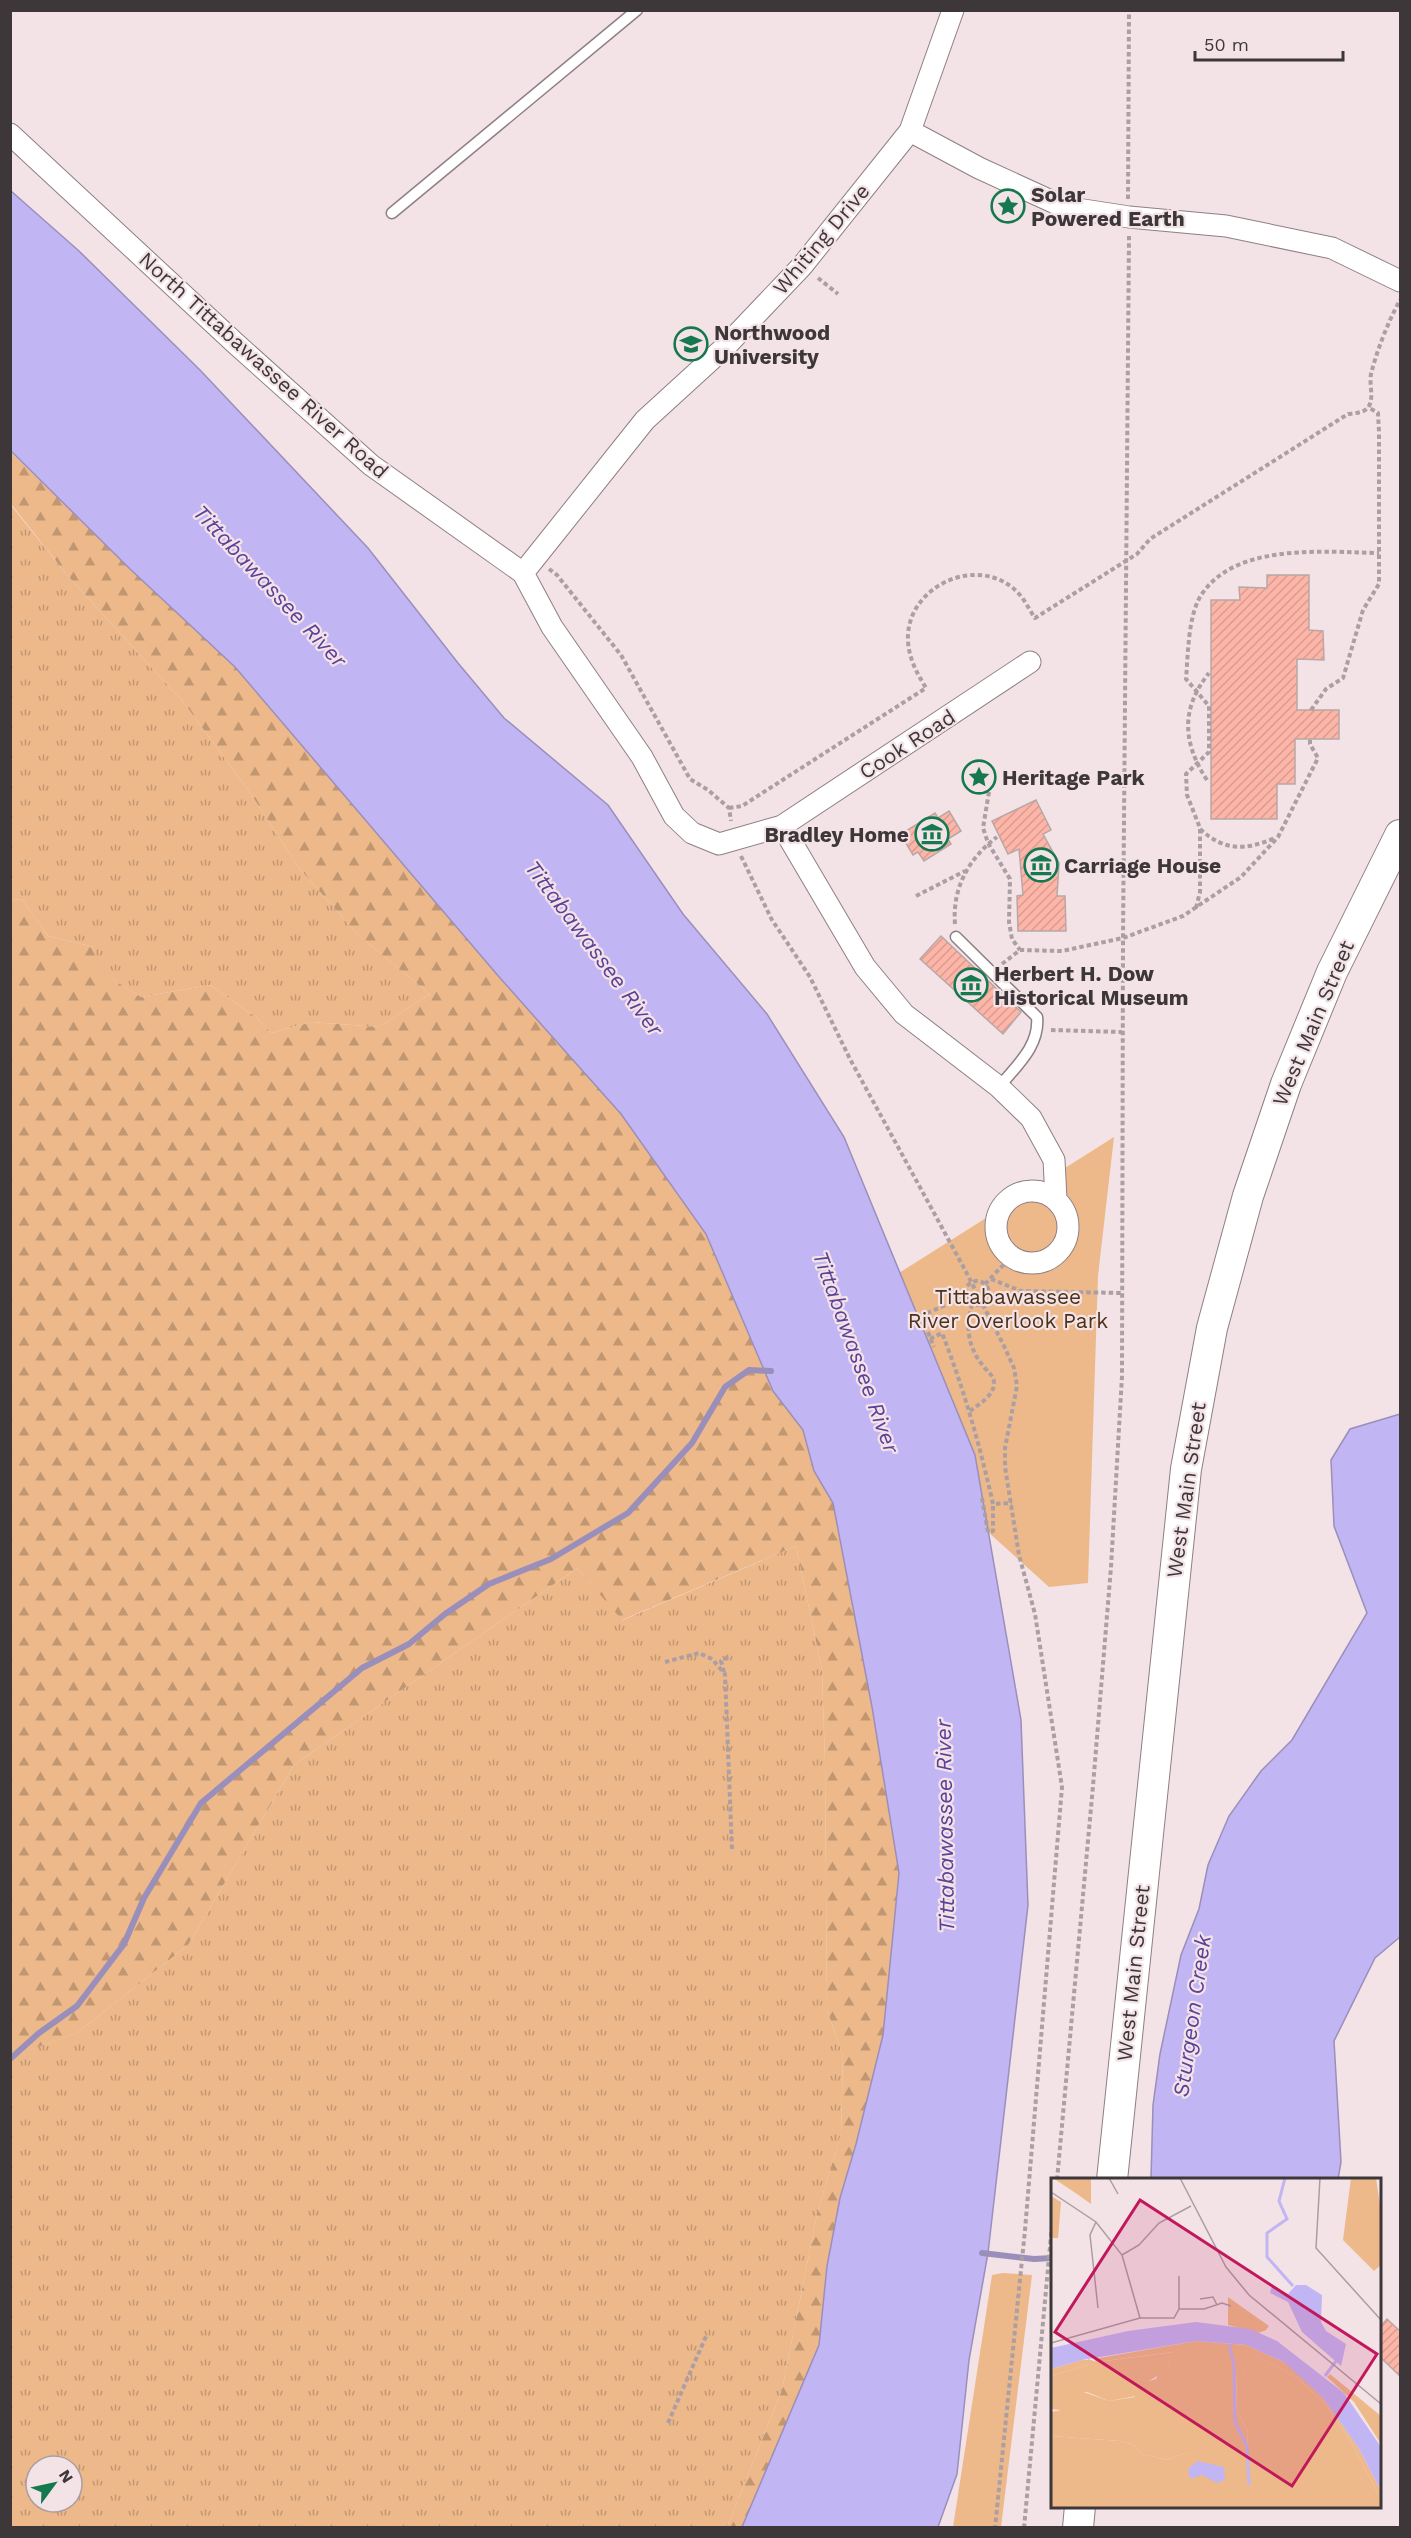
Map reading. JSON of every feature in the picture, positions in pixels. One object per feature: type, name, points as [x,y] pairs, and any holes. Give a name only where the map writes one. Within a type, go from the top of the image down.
[{"type":"street","name":"Whiting Drive","points":[[530,566],[645,420],[725,347],[802,266],[910,131],[953,10]]},
{"type":"street","points":[[910,131],[979,168],[1064,207],[1129,217],[1226,226],[1332,248],[1401,281]]},
{"type":"street","name":"North Tittabawassee River Road","points":[[10,134],[226,335],[371,465],[530,566],[552,627],[642,757],[674,816],[692,833],[719,844],[733,842],[783,826]]},
{"type":"street","name":"Cook Road","points":[[783,826],[1030,662]]},
{"type":"street","points":[[783,826],[865,967],[904,1014],[999,1087],[1031,1118],[1054,1160],[1056,1199]]},
{"type":"street","name":"West Main Street","points":[[1112,2178],[1186,1469],[1212,1328],[1248,1196],[1286,1084],[1332,972],[1401,835]]},
{"type":"street","points":[[1022,1192],[1046,1193],[1056,1199],[1067,1216],[1068,1236],[1058,1253],[1040,1263],[1020,1262],[1011,1257],[1004,1250],[996,1228],[997,1216],[1003,1206],[1011,1197],[1022,1192]]},
{"type":"street","points":[[1078,2528],[1080,2508]]},
{"type":"lane","points":[[392,213],[637,10]]},
{"type":"lane","points":[[956,937],[1037,1017],[1038,1030],[1027,1054],[999,1087]]},
{"type":"path","points":[[1057,2178],[1111,1567],[1122,1376],[1122,938],[1129,10]]},
{"type":"path","points":[[802,266],[838,294]]},
{"type":"path","points":[[729,808],[742,806],[926,688],[915,670],[908,640],[915,611],[933,588],[947,580],[967,575],[986,576],[1004,582],[1020,594],[1035,618],[1137,554],[1150,539],[1348,414],[1360,413],[1368,407],[1371,399],[1371,374],[1393,314],[1401,300]]},
{"type":"path","points":[[1311,710],[1326,689],[1343,678],[1363,610],[1379,584],[1378,413],[1368,407]]},
{"type":"path","points":[[1196,908],[1200,892],[1200,828],[1187,795],[1186,774],[1209,752],[1209,706],[1186,679],[1190,635],[1200,599],[1216,578],[1234,566],[1262,556],[1317,552],[1379,553]]},
{"type":"path","points":[[530,566],[557,575],[621,656],[690,779],[708,790],[729,808],[733,842],[772,920],[810,977],[850,1059],[1014,1368],[1017,1386],[1005,1448],[1005,1467],[1019,1555],[1035,1614],[1062,1787],[1025,2230],[995,2528]]},
{"type":"path","points":[[1207,780],[1196,764],[1188,740],[1189,717],[1195,690],[1209,673]]},
{"type":"path","points":[[992,972],[1020,950],[1062,951],[1122,938],[1183,916],[1241,877],[1278,837],[1318,758],[1310,744],[1310,739]]},
{"type":"path","points":[[989,792],[983,828],[988,843],[1010,879],[1009,922],[1012,939],[1020,950]]},
{"type":"path","points":[[1200,828],[1212,839],[1232,847],[1255,847],[1278,837]]},
{"type":"path","points":[[956,937],[954,917],[959,887],[966,870],[980,849],[997,837]]},
{"type":"path","points":[[916,896],[966,870]]},
{"type":"path","points":[[1038,1030],[1122,1032]]},
{"type":"path","points":[[985,1284],[1011,1257]]},
{"type":"path","points":[[991,1279],[1022,1291],[1122,1293]]},
{"type":"path","points":[[978,1281],[985,1284],[989,1295],[981,1305],[972,1305],[965,1297],[965,1289],[970,1282],[978,1281]]},
{"type":"path","points":[[920,1316],[965,1297]]},
{"type":"path","points":[[970,1411],[992,1392],[994,1383],[992,1376],[975,1356],[970,1343],[967,1327],[972,1305]]},
{"type":"path","points":[[928,1332],[934,1347]]},
{"type":"path","points":[[930,1339],[942,1333],[970,1411],[993,1504],[993,1531],[988,1532],[982,1498]]},
{"type":"path","points":[[993,1504],[1012,1503]]},
{"type":"path","points":[[665,1662],[699,1653],[712,1659],[725,1674]]},
{"type":"path","points":[[729,1656],[722,1661],[725,1674],[732,1851]]},
{"type":"path","points":[[1024,2528],[1051,2242]]},
{"type":"path","points":[[668,2423],[707,2334]]},
{"type":"green space","points":[[10,451],[130,569],[235,666],[500,978],[621,1114],[706,1234],[773,1391],[803,1430],[814,1471],[833,1503],[872,1707],[899,1873],[883,2035],[840,2198],[827,2266],[819,2345],[742,2527],[727,2527],[782,2390],[817,2214],[841,2134],[843,2055],[827,2010],[822,1670],[796,1546],[622,1620],[577,1568],[294,1765],[188,1945],[77,2033],[11,2057],[11,900],[22,899],[48,936],[94,947],[96,969],[141,997],[210,985],[257,1018],[271,1033],[312,1022],[379,1027],[430,994],[358,935],[299,868],[251,794],[184,703],[67,575],[11,504]]},
{"type":"green space","points":[[10,504],[67,575],[184,703],[251,794],[299,868],[358,935],[430,994],[379,1027],[312,1022],[271,1033],[257,1018],[210,985],[141,997],[95,969],[94,947],[48,936],[22,899],[11,900]]},
{"type":"green space","name":"Tittabawassee River Overlook Park","points":[[1114,1137],[1098,1276],[1088,1583],[1049,1587],[988,1532],[975,1455],[899,1273]]},
{"type":"green space","points":[[796,1546],[822,1670],[827,2010],[843,2055],[841,2134],[817,2214],[782,2390],[727,2527],[11,2527],[10,2057],[77,2033],[188,1945],[294,1765],[577,1568],[623,1620]]},
{"type":"green space","points":[[1002,2273],[1032,2275],[1001,2527],[953,2527],[992,2275]]},
{"type":"water","name":"Tittabawassee River","points":[[11,191],[79,251],[200,370],[368,548],[504,718],[608,805],[683,914],[767,1014],[844,1137],[975,1455],[1021,1720],[1028,1905],[988,2253],[969,2360],[957,2474],[938,2527],[742,2527],[819,2345],[827,2266],[840,2198],[883,2035],[899,1873],[872,1707],[833,1503],[814,1471],[803,1430],[773,1391],[706,1234],[621,1114],[500,978],[235,667],[130,569],[11,451]]},
{"type":"water","points":[[1400,1414],[1400,1937],[1375,1958],[1334,2041],[1341,2162],[1338,2178],[1151,2178],[1153,2105],[1160,2054],[1181,1955],[1199,1909],[1208,1865],[1229,1816],[1261,1771],[1292,1740],[1367,1613],[1334,1526],[1331,1460],[1350,1429]]},
{"type":"building","points":[[1267,575],[1309,575],[1309,630],[1323,631],[1324,660],[1297,659],[1297,710],[1339,710],[1339,739],[1295,739],[1295,784],[1277,784],[1277,819],[1211,819],[1211,600],[1240,600],[1239,587],[1267,588]]},
{"type":"building","name":"Carriage House","points":[[1036,800],[1051,830],[1043,834],[1059,863],[1057,896],[1065,896],[1066,931],[1018,931],[1017,896],[1023,895],[1019,849],[1008,854],[992,821]]},
{"type":"building","name":"Bradley Home","points":[[949,811],[961,831],[948,839],[951,844],[924,861],[918,852],[913,855],[904,840],[910,836],[906,831],[935,813],[938,818]]},
{"type":"building","name":"Herbert H. Dow Historical Museum","points":[[941,936],[1021,1012],[1003,1034],[920,959]]},
{"type":"building","points":[[1387,2319],[1401,2332],[1401,2377],[1381,2358],[1381,2326]]},
{"type":"waterway","points":[[10,2059],[39,2033],[77,2006],[124,1944],[144,1898],[201,1803],[362,1668],[409,1644],[445,1614],[489,1584],[551,1559],[628,1513],[692,1443],[725,1387],[749,1370],[771,1371]]},
{"type":"waterway","name":"Sturgeon Creek","points":[[982,2253],[1034,2259],[1051,2258]]},
{"type":"place","name":"Solar Powered Earth","points":[[1008,206]]},
{"type":"place","name":"Northwood University","points":[[691,344]]},
{"type":"place","name":"Heritage Park","points":[[979,777]]},
{"type":"place","name":"Bradley Home","points":[[932,834]]},
{"type":"place","name":"Carriage House","points":[[1041,865]]},
{"type":"place","name":"Herbert H. Dow Historical Museum","points":[[971,985]]}]
